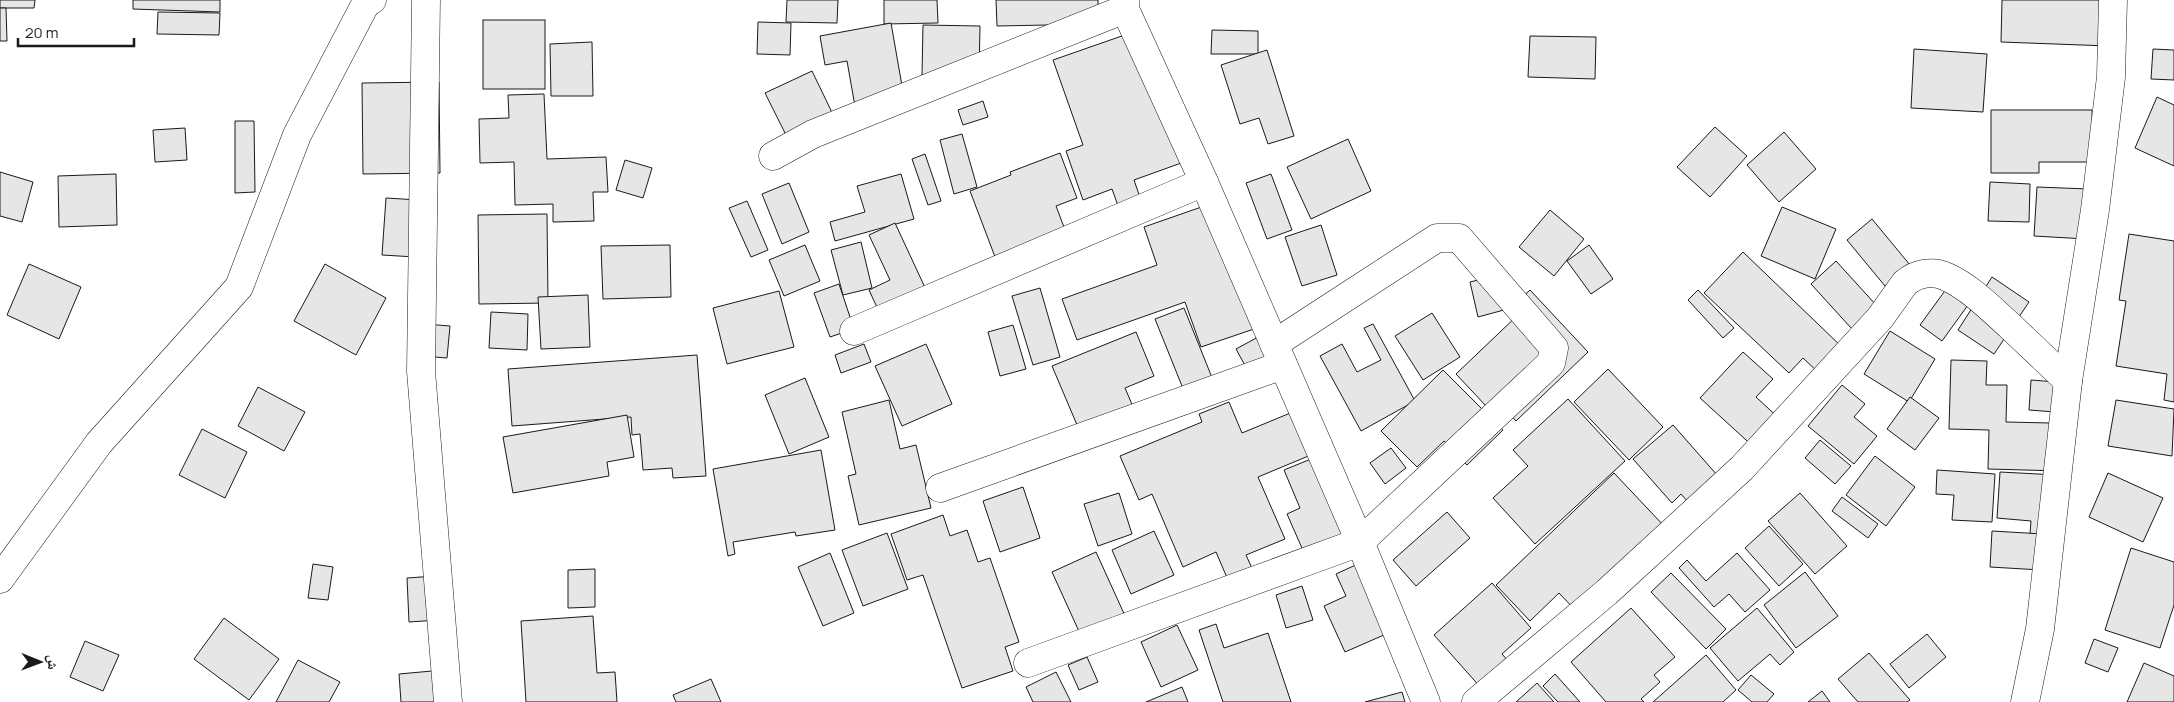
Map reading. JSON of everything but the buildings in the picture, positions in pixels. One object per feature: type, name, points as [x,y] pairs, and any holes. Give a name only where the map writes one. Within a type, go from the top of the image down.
[{"type":"street","points":[[0,579],[99,443],[239,287],[297,135],[366,3],[372,0]]},
{"type":"street","points":[[426,0],[421,371],[448,702]]},
{"type":"street","points":[[2024,702],[2040,630],[2068,381],[2095,210],[2109,96],[2113,0]]},
{"type":"street","points":[[773,156],[813,134],[1125,4],[1360,542],[1420,700]]},
{"type":"street","points":[[854,331],[1204,182]]},
{"type":"street","points":[[940,488],[1278,354],[1437,238],[1459,238],[1554,348],[1551,363],[1360,542],[1028,663]]},
{"type":"street","points":[[1476,702],[1607,592],[1735,474],[1880,318],[1905,283],[1910,279],[1922,274],[1946,276],[1970,290],[2068,381]]}]
